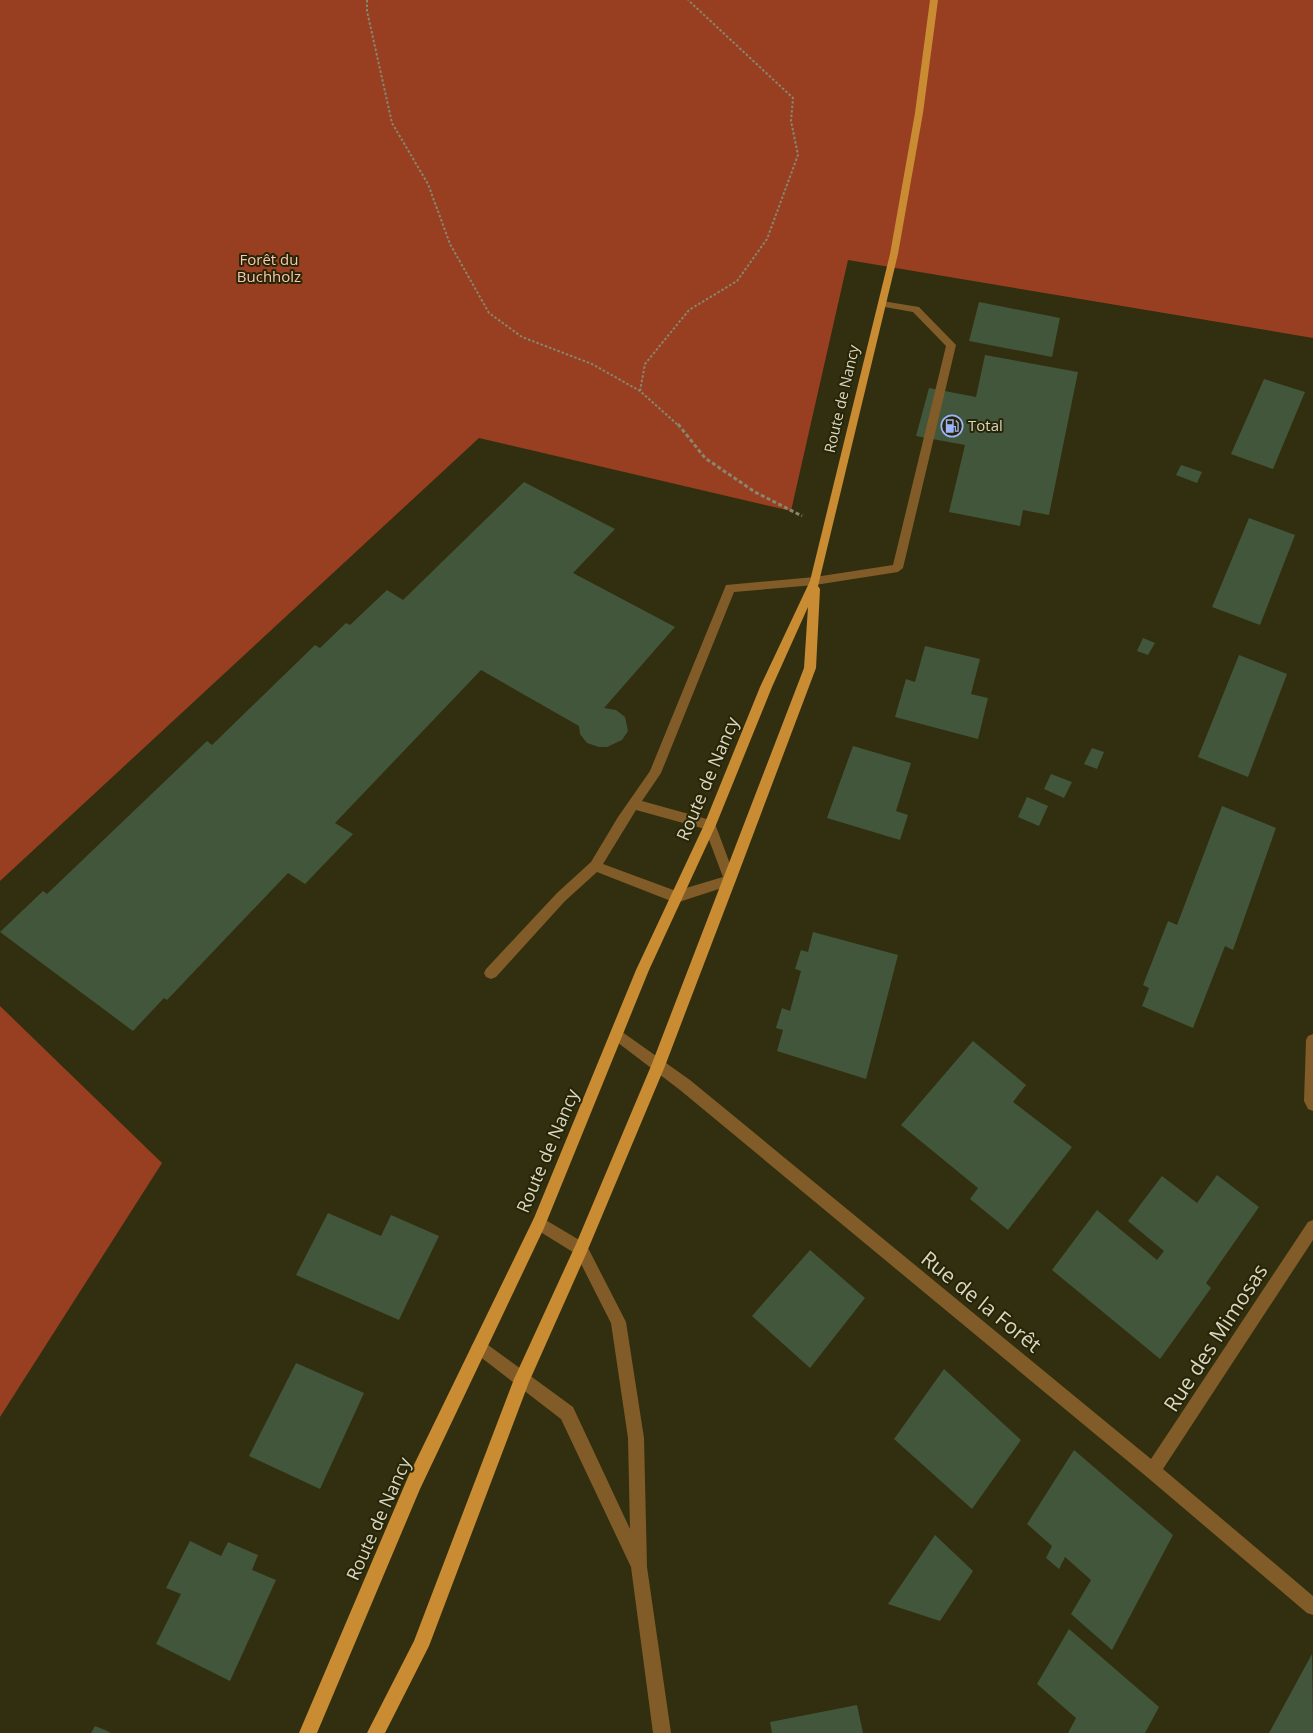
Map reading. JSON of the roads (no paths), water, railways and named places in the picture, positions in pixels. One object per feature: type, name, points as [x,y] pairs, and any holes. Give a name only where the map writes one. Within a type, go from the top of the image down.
[{"type":"main road","name":"Route de Nancy","points":[[376,1733],[421,1646],[522,1379],[581,1249],[658,1066],[810,668],[815,581],[894,254],[919,113],[934,0]]},
{"type":"main road","name":"Route de Nancy","points":[[308,1733],[414,1484],[539,1223],[618,1035],[643,970],[710,825],[766,687],[815,581]]},
{"type":"street","points":[[491,973],[561,896],[595,866],[654,773],[730,588],[815,581],[898,568],[951,345],[916,309],[882,304]]},
{"type":"street","points":[[595,866],[676,897],[730,880],[710,825],[633,804]]},
{"type":"street","name":"Rue de la Forêt","points":[[618,1035],[685,1085],[1153,1471],[1313,1607]]},
{"type":"street","points":[[1313,1040],[1311,1101],[1313,1104]]},
{"type":"street","points":[[539,1223],[581,1249],[618,1322],[636,1438],[639,1567],[662,1733]]},
{"type":"street","name":"Rue des Mimosas","points":[[1153,1471],[1313,1227]]},
{"type":"street","points":[[479,1347],[567,1412],[639,1567]]},
{"type":"place","name":"Total","points":[[952,426]]},
{"type":"park label","name":"Forêt du Buchholz","points":[[269,268]]}]
